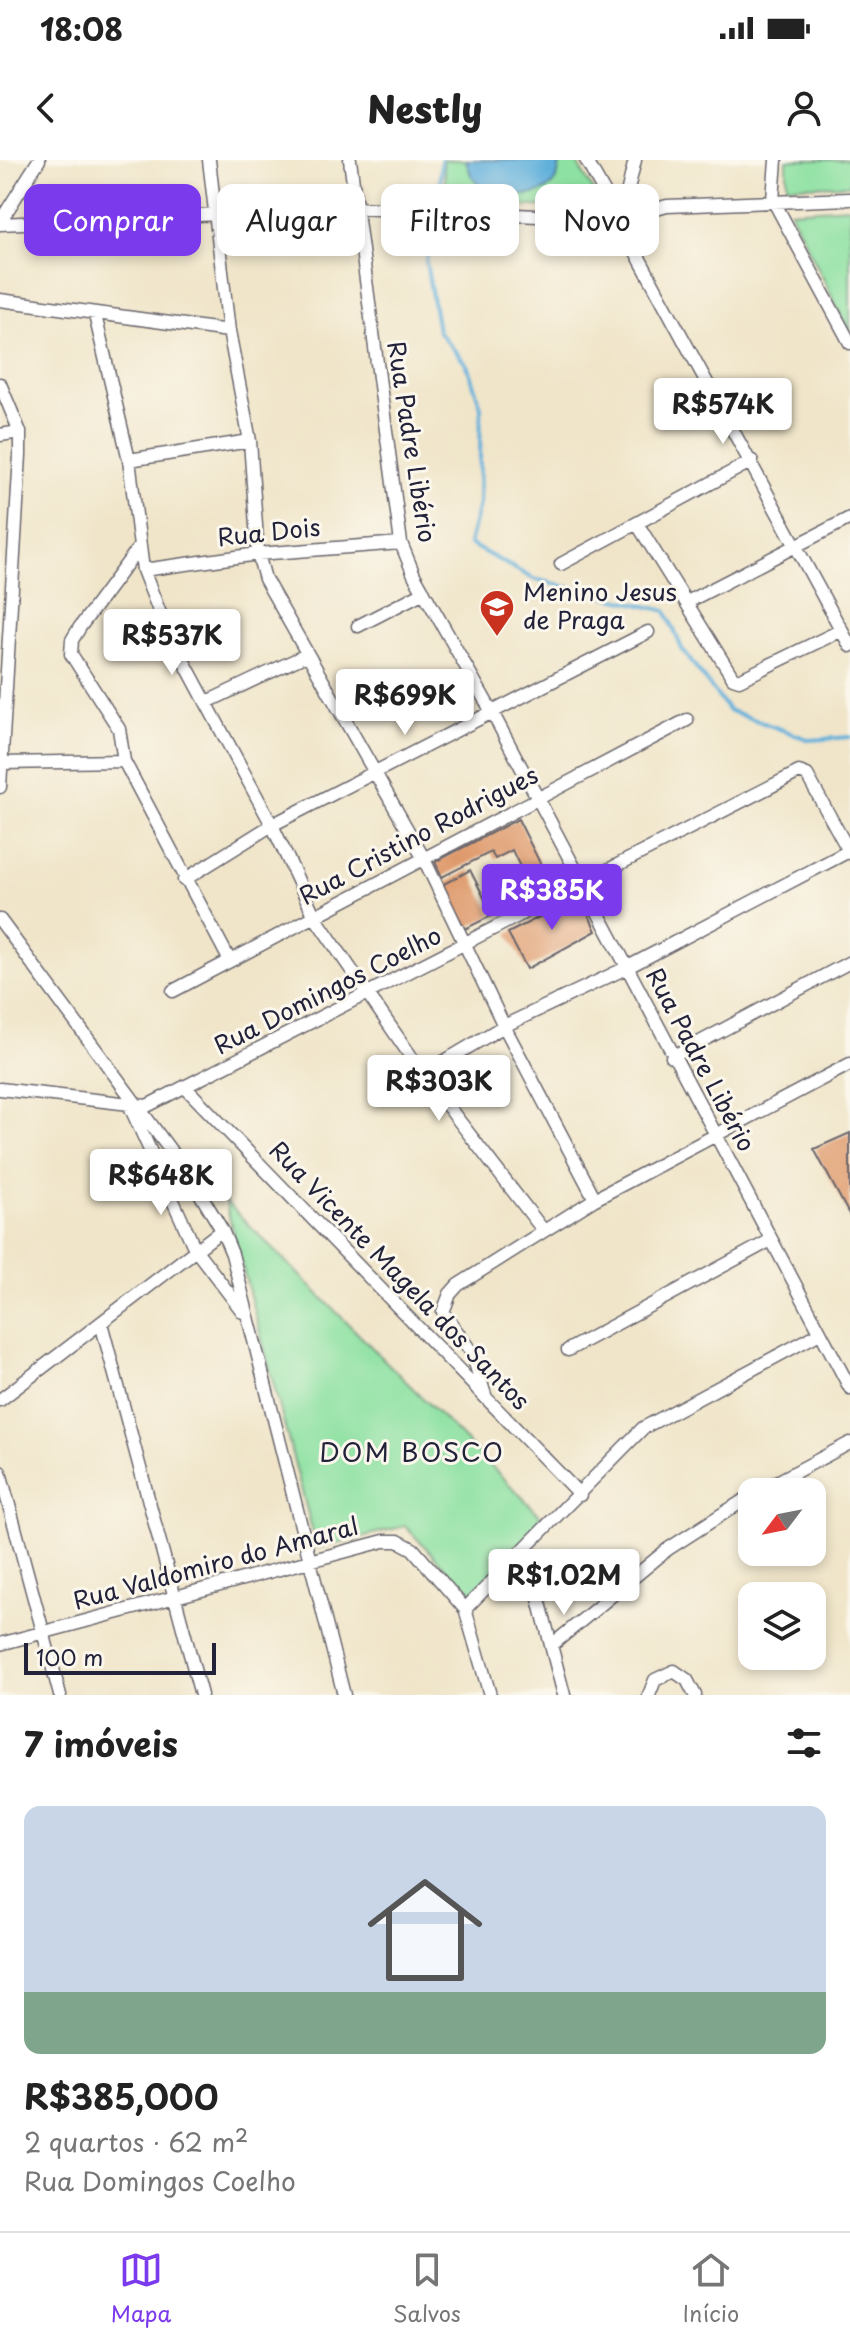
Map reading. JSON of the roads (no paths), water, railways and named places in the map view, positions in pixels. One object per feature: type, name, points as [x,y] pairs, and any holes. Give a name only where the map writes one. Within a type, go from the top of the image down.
[{"type":"street","points":[[0,223],[39,160]]},
{"type":"street","points":[[209,160],[229,331],[250,441],[258,554],[265,579],[372,774],[424,859],[504,1026],[595,1199]]},
{"type":"street","name":"Rua Padre Libério","points":[[350,160],[353,184]]},
{"type":"street","points":[[586,160],[604,184]]},
{"type":"street","points":[[629,184],[635,160]]},
{"type":"street","points":[[776,160],[773,200],[850,343]]},
{"type":"street","points":[[659,207],[850,199]]},
{"type":"street","points":[[365,209],[535,217]]},
{"type":"street","points":[[0,223],[217,214]]},
{"type":"street","name":"Rua Padre Libério","points":[[362,256],[401,543],[424,592],[493,714],[850,1388]]},
{"type":"street","points":[[638,256],[850,646]]},
{"type":"street","points":[[0,300],[229,331]]},
{"type":"street","points":[[95,315],[129,460],[143,570],[165,626],[272,825],[315,917],[365,994],[423,1074],[543,1230]]},
{"type":"street","points":[[0,384],[20,432],[6,538],[0,787]]},
{"type":"street","points":[[0,435],[20,432]]},
{"type":"street","points":[[129,460],[250,441]]},
{"type":"street","points":[[561,564],[752,461]]},
{"type":"street","points":[[687,602],[850,518]]},
{"type":"street","points":[[638,525],[728,674],[739,680],[842,630]]},
{"type":"street","name":"Rua Dois","points":[[143,570],[258,554],[401,543]]},
{"type":"street","points":[[140,546],[80,627],[72,640],[71,654],[119,729],[124,761],[184,880],[230,961]]},
{"type":"street","points":[[358,626],[424,592]]},
{"type":"street","points":[[184,880],[272,825],[648,632]]},
{"type":"street","points":[[207,702],[306,655]]},
{"type":"street","name":"Rua Cristino Rodrigues","points":[[173,991],[687,720]]},
{"type":"street","points":[[1,763],[124,761]]},
{"type":"street","name":"Rua Domingos Coelho","points":[[134,1106],[186,1088],[799,772],[807,775],[850,852]]},
{"type":"street","points":[[423,1074],[504,1026],[626,968],[850,852]]},
{"type":"street","points":[[0,920],[180,1166],[222,1230],[232,1254],[344,1695]]},
{"type":"street","points":[[672,1057],[850,962]]},
{"type":"street","points":[[485,1395],[477,1364],[446,1318],[444,1305],[472,1275],[595,1199],[850,1064]]},
{"type":"street","name":"Rua Vicente Magela dos Santos","points":[[186,1088],[580,1495]]},
{"type":"street","points":[[0,1089],[134,1106]]},
{"type":"street","points":[[134,1106],[195,1249],[246,1316]]},
{"type":"street","points":[[162,1177],[180,1166]]},
{"type":"street","points":[[0,1400],[222,1230]]},
{"type":"street","points":[[568,1350],[771,1240]]},
{"type":"street","points":[[101,1323],[201,1695]]},
{"type":"street","points":[[490,1695],[465,1609],[643,1428],[820,1333]]},
{"type":"street","points":[[784,1478],[850,1443]]},
{"type":"street","points":[[0,1472],[60,1695]]},
{"type":"street","points":[[552,1645],[668,1549],[738,1504]]},
{"type":"street","name":"Rua Valdomiro do Amaral","points":[[0,1644],[384,1541],[398,1541],[413,1549],[465,1609]]},
{"type":"street","points":[[526,1549],[564,1695]]},
{"type":"street","points":[[649,1695],[655,1680],[674,1671],[687,1680],[695,1695]]},
{"type":"water","points":[[466,160],[560,160],[553,184],[535,184],[534,194],[519,195],[519,184],[478,184]]},
{"type":"waterway","points":[[441,160],[438,213],[426,262],[438,331],[467,365],[481,407],[479,504],[469,544],[534,579],[666,611],[682,649],[728,710],[810,740],[850,737]]},
{"type":"place","name":"Menino Jesus de Praga","points":[[497,638]]},
{"type":"district","name":"DOM BOSCO","points":[[412,1453]]}]
